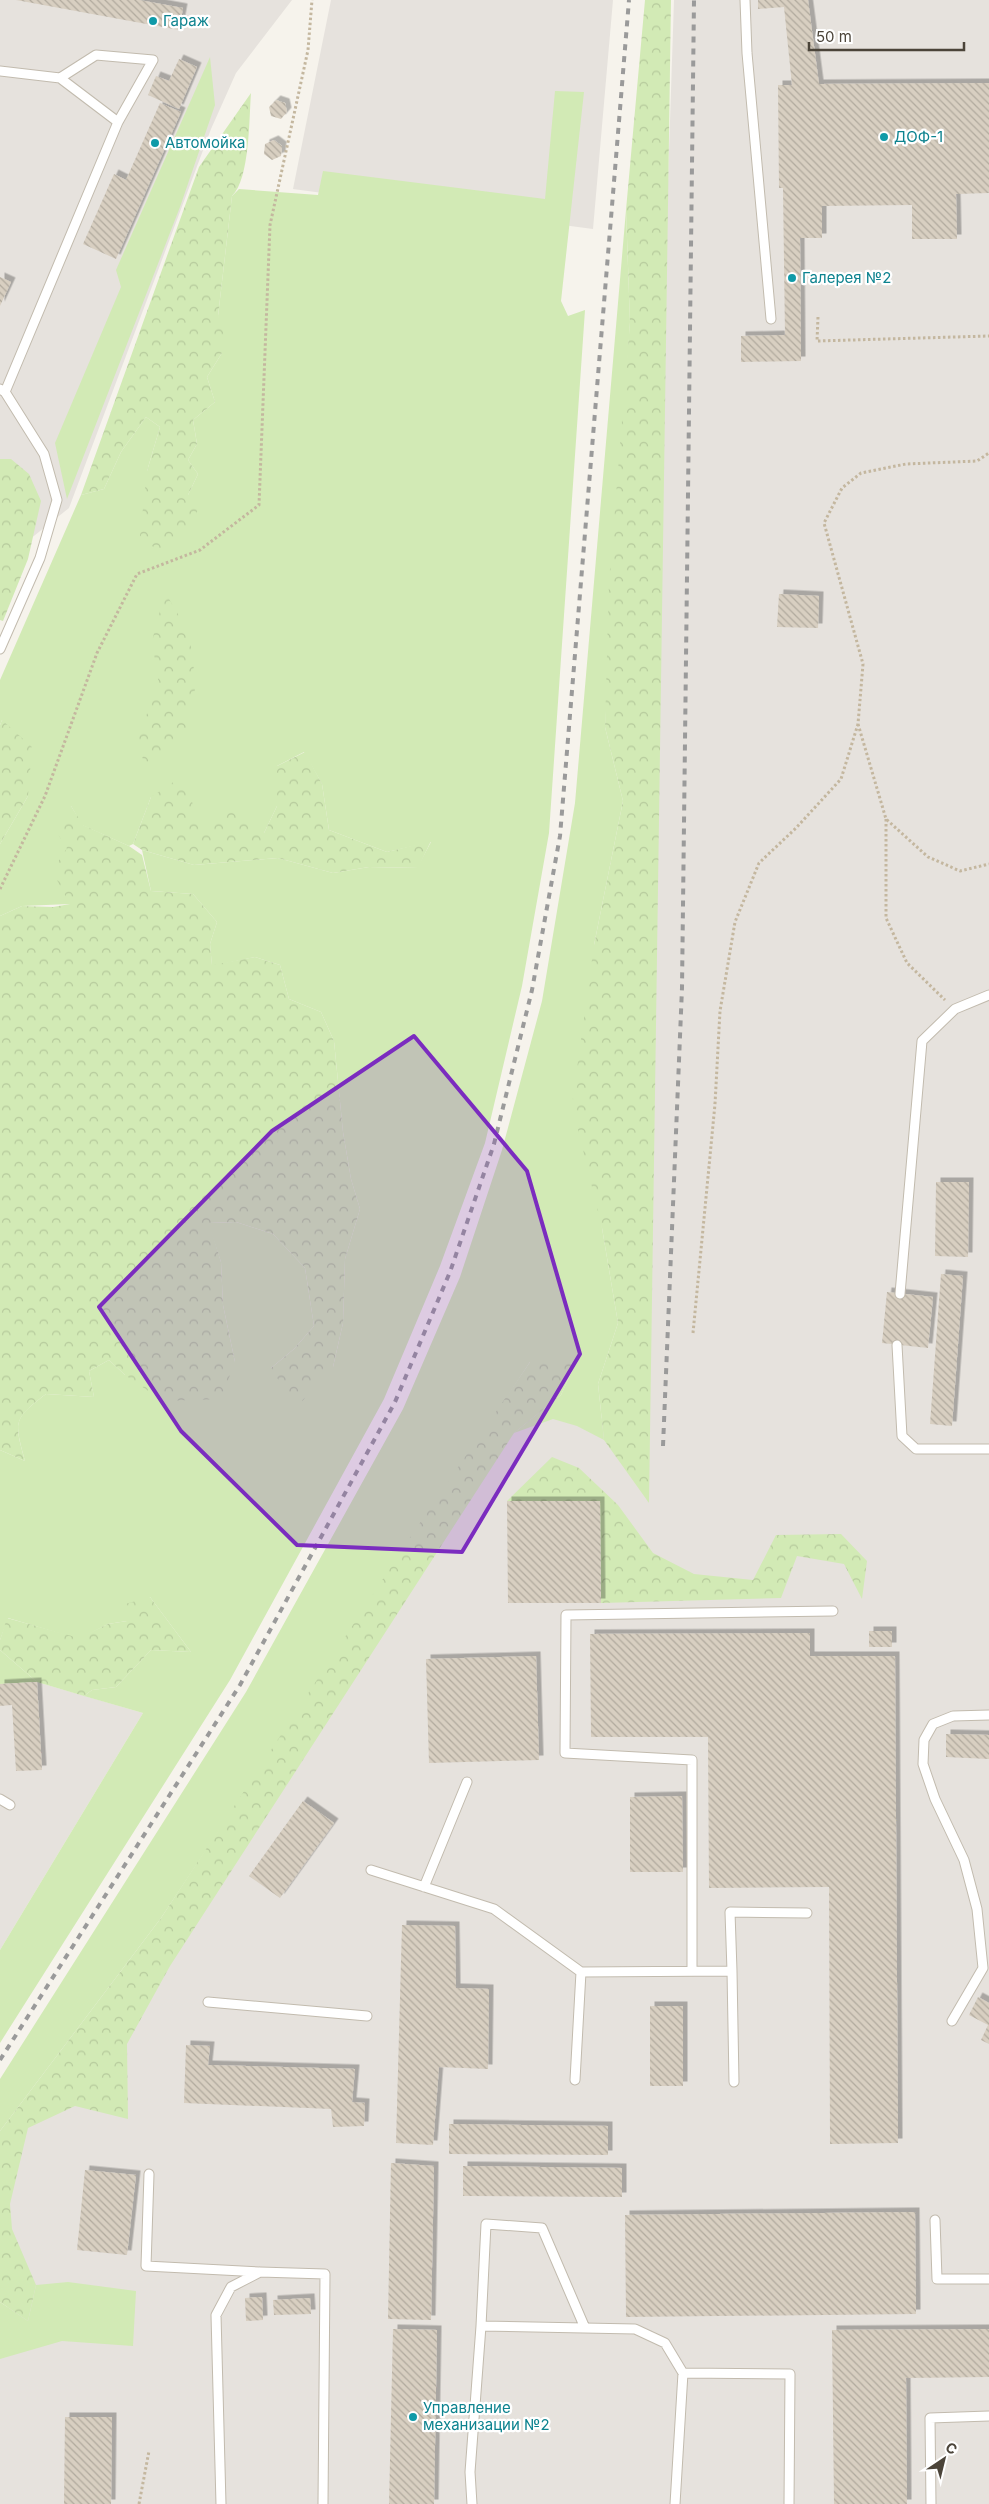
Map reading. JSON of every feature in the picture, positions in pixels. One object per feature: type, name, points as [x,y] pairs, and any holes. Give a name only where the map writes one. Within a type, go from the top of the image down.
[{"type":"lane","points":[[745,0],[748,63],[770,319]]},
{"type":"lane","points":[[0,649],[40,558],[57,500],[44,454],[2,391],[118,122],[153,60],[96,55],[60,78]]},
{"type":"lane","points":[[0,71],[60,78],[118,122]]},
{"type":"lane","points":[[900,1294],[922,1041],[955,1009],[989,996]]},
{"type":"lane","points":[[897,1345],[902,1436],[916,1449],[989,1449]]},
{"type":"lane","points":[[692,1971],[692,1760],[565,1753],[566,1615],[833,1611]]},
{"type":"lane","points":[[952,2021],[983,1968],[977,1909],[964,1860],[935,1799],[923,1764],[924,1740],[933,1724],[953,1716],[989,1715]]},
{"type":"lane","points":[[424,1887],[467,1782]]},
{"type":"lane","points":[[0,1799],[10,1805]]},
{"type":"lane","points":[[371,1870],[494,1909],[581,1972],[732,1971]]},
{"type":"lane","points":[[734,2082],[730,1912],[808,1913]]},
{"type":"lane","points":[[575,2080],[581,1972]]},
{"type":"lane","points":[[208,2002],[367,2016]]},
{"type":"lane","points":[[149,2174],[146,2266],[325,2274],[323,2504]]},
{"type":"lane","points":[[935,2220],[937,2279],[989,2279]]},
{"type":"lane","points":[[472,2504],[470,2472],[481,2326],[486,2224],[542,2228],[585,2328]]},
{"type":"lane","points":[[221,2504],[216,2314],[231,2287],[260,2272]]},
{"type":"lane","points":[[481,2326],[635,2329],[665,2343],[683,2373],[675,2504]]},
{"type":"lane","points":[[683,2373],[790,2374],[789,2504]]},
{"type":"lane","points":[[931,2504],[930,2418],[989,2416]]},
{"type":"path","points":[[0,889],[45,796],[97,653],[137,574],[200,550],[259,505],[270,225],[308,50],[312,0]]},
{"type":"path","points":[[818,317],[817,341],[989,336]]},
{"type":"path","points":[[693,1333],[715,1104],[720,1010],[735,922],[759,863],[796,828],[840,779],[858,724],[862,664],[824,523],[842,488],[860,473],[906,464],[977,461],[989,452]]},
{"type":"path","points":[[858,724],[886,819],[886,918],[907,963],[955,1009]]},
{"type":"path","points":[[886,819],[928,857],[960,871],[989,864]]},
{"type":"path","points":[[139,2504],[149,2451]]},
{"type":"highlighted area","points":[[414,1036],[527,1171],[580,1354],[462,1552],[297,1545],[181,1431],[99,1307],[272,1131]]},
{"type":"shaded area","points":[[0,0],[292,0],[236,73],[211,129],[69,508],[0,563]]},
{"type":"shaded area","points":[[331,0],[613,0],[593,229],[293,189]]},
{"type":"shaded area","points":[[674,0],[989,0],[989,2504],[0,2504],[0,2340],[9,2336],[0,2159],[516,1409],[627,1421]]},
{"type":"shaded area","points":[[37,1682],[143,1713],[0,1950],[0,1684]]},
{"type":"green space","points":[[645,0],[671,0],[649,1503],[604,1440],[598,1384],[618,1323],[602,1228],[572,1105],[594,945],[623,801],[605,727],[609,581],[630,322],[626,210]]},
{"type":"green space","points":[[210,57],[215,105],[180,207],[67,499],[55,443],[121,287],[116,270]]},
{"type":"green space","points":[[555,91],[584,92],[561,301],[568,316],[585,310],[549,833],[522,986],[485,1143],[440,1266],[384,1399],[230,1680],[0,2043],[0,1950],[143,1713],[84,1696],[92,1690],[116,1687],[151,1650],[191,1652],[150,1597],[127,1621],[108,1624],[79,1639],[8,1618],[0,1640],[0,1450],[25,1461],[18,1429],[19,1422],[27,1409],[46,1394],[94,1397],[89,1371],[109,1360],[125,1375],[235,1362],[223,1305],[221,1262],[208,1223],[236,1222],[273,1234],[305,1268],[314,1326],[294,1349],[271,1368],[333,1367],[343,1323],[345,1259],[360,1209],[351,1179],[343,1132],[334,1041],[321,1012],[289,999],[280,965],[255,957],[212,966],[210,944],[217,922],[193,894],[151,891],[142,850],[194,865],[278,858],[333,873],[369,867],[417,868],[431,842],[387,852],[329,830],[322,784],[304,752],[277,766],[277,806],[264,833],[203,828],[151,797],[133,844],[129,846],[82,825],[71,806],[67,848],[70,904],[22,906],[0,916],[0,844],[28,796],[2,720],[0,725],[0,680],[81,495],[104,489],[121,452],[146,417],[160,427],[147,471],[188,495],[198,474],[188,460],[197,444],[193,420],[215,402],[207,377],[222,353],[218,316],[232,196],[239,189],[318,195],[323,171],[545,199]]},
{"type":"green space","points":[[251,93],[245,163],[238,188],[232,196],[218,316],[229,334],[222,353],[207,377],[215,402],[193,420],[197,444],[188,460],[198,474],[188,495],[198,509],[187,538],[157,550],[140,536],[147,471],[160,427],[146,417],[121,452],[104,489],[81,495],[199,167]]},
{"type":"green space","points":[[626,210],[630,322],[605,727],[623,801],[594,945],[602,1228],[618,1323],[598,1384],[604,1440],[577,1426],[553,1419],[514,1433],[561,1395],[576,1362],[530,1362],[161,1918],[0,2131],[0,2079],[246,1692],[403,1409],[460,1277],[502,1150],[542,1001],[575,803]]},
{"type":"green space","points":[[0,459],[11,459],[29,474],[41,501],[28,559],[3,621],[0,620]]},
{"type":"green space","points":[[165,592],[189,633],[196,685],[185,731],[144,765],[138,735],[159,685],[152,641]]},
{"type":"green space","points":[[2,720],[32,747],[28,796],[0,844],[0,725]]},
{"type":"green space","points":[[305,752],[322,784],[329,830],[387,852],[431,841],[418,868],[369,867],[333,873],[278,858],[194,865],[142,850],[133,844],[151,797],[181,777],[203,827],[232,811],[264,833],[277,806],[277,766]]},
{"type":"green space","points":[[71,806],[83,825],[129,846],[142,855],[151,891],[193,894],[217,922],[210,944],[212,965],[255,957],[280,965],[289,999],[321,1012],[334,1041],[343,1132],[351,1179],[360,1209],[345,1259],[343,1323],[333,1367],[296,1408],[271,1368],[294,1349],[314,1326],[305,1268],[273,1234],[236,1222],[209,1223],[221,1262],[223,1305],[235,1362],[221,1399],[163,1401],[125,1375],[109,1360],[89,1371],[94,1397],[46,1394],[35,1402],[22,1416],[18,1429],[25,1461],[0,1450],[0,916],[22,906],[53,907],[70,904],[52,871],[67,848],[55,830]]},
{"type":"green space","points":[[530,1362],[576,1362],[561,1395],[514,1433],[170,1966],[127,2044],[128,2119],[75,2106],[28,2128],[10,2204],[12,2229],[36,2285],[28,2321],[0,2302],[0,2131],[161,1918],[413,1533]]},
{"type":"green space","points":[[552,1457],[579,1468],[618,1505],[653,1553],[694,1574],[753,1580],[776,1535],[841,1534],[867,1561],[862,1599],[844,1564],[797,1556],[781,1598],[601,1603],[600,1501],[507,1501]]},
{"type":"green space","points":[[150,1597],[191,1652],[151,1650],[116,1687],[92,1690],[84,1696],[37,1682],[0,1650],[0,1640],[7,1618],[79,1638],[108,1624],[127,1621],[125,1604]]},
{"type":"green space","points":[[0,1650],[37,1682],[0,1684]]},
{"type":"green space","points":[[68,2282],[136,2291],[133,2346],[62,2341],[0,2359],[0,2302],[28,2321],[36,2285]]},
{"type":"building","name":"Гараж","points":[[16,0],[139,0],[183,8],[179,30]]},
{"type":"building","name":"ДОФ-1","points":[[758,0],[808,0],[819,84],[989,83],[989,193],[956,194],[957,239],[912,239],[912,205],[822,206],[822,238],[800,238],[801,361],[741,362],[741,336],[785,335],[783,188],[779,188],[778,85],[792,85],[784,7],[758,9]]},
{"type":"building","points":[[179,59],[197,67],[179,109],[148,95],[156,76],[169,81]]},
{"type":"building","points":[[276,100],[285,103],[287,112],[281,119],[271,116],[269,107]]},
{"type":"building","points":[[160,103],[181,112],[116,259],[83,244],[114,174],[126,180]]},
{"type":"building","points":[[274,140],[282,146],[281,156],[272,160],[264,154],[265,144]]},
{"type":"building","points":[[0,277],[11,282],[0,306]]},
{"type":"building","points":[[779,594],[819,596],[818,628],[777,627]]},
{"type":"building","points":[[936,1182],[969,1182],[968,1257],[935,1256]]},
{"type":"building","points":[[941,1274],[963,1276],[952,1426],[930,1424]]},
{"type":"building","points":[[887,1292],[933,1297],[928,1348],[882,1343]]},
{"type":"building","points":[[507,1501],[600,1501],[601,1603],[508,1603]]},
{"type":"building","points":[[869,1631],[892,1631],[892,1647],[869,1647]]},
{"type":"building","points":[[810,1633],[810,1656],[895,1656],[898,2143],[830,2144],[829,1887],[709,1888],[708,1737],[591,1737],[590,1634]]},
{"type":"building","points":[[536,1656],[539,1760],[429,1763],[426,1659]]},
{"type":"building","points":[[37,1682],[42,1770],[16,1771],[12,1705],[0,1706],[0,1684]]},
{"type":"building","points":[[946,1734],[989,1735],[989,1759],[946,1757]]},
{"type":"building","points":[[682,1796],[683,1872],[630,1872],[630,1797]]},
{"type":"building","points":[[303,1801],[334,1823],[280,1898],[249,1876]]},
{"type":"building","points":[[402,1925],[455,1926],[456,1988],[489,1989],[488,2069],[439,2067],[433,2145],[396,2143]]},
{"type":"building","points":[[978,1997],[989,2003],[989,2044],[981,2040],[988,2025],[969,2015]]},
{"type":"building","points":[[650,2006],[683,2006],[683,2086],[650,2086]]},
{"type":"building","points":[[186,2045],[210,2046],[208,2065],[355,2069],[352,2102],[365,2103],[364,2126],[333,2127],[331,2109],[184,2103]]},
{"type":"building","points":[[449,2124],[608,2126],[608,2155],[449,2154]]},
{"type":"building","points":[[391,2163],[434,2166],[431,2320],[388,2319]]},
{"type":"building","points":[[463,2166],[622,2168],[622,2197],[463,2196]]},
{"type":"building","points":[[85,2170],[136,2175],[127,2255],[77,2250]]},
{"type":"building","points":[[915,2212],[916,2314],[626,2317],[625,2215]]},
{"type":"building","points":[[262,2297],[263,2320],[246,2321],[245,2298]]},
{"type":"building","points":[[310,2298],[311,2314],[274,2315],[273,2300]]},
{"type":"building","name":"Управление механизации №2","points":[[393,2329],[437,2330],[434,2504],[389,2504]]},
{"type":"building","points":[[989,2329],[989,2377],[906,2378],[907,2504],[834,2504],[832,2330]]},
{"type":"building","points":[[65,2417],[112,2417],[111,2504],[64,2504]]},
{"type":"railway","points":[[0,2060],[240,1685],[395,1402],[450,1272],[494,1144],[532,990],[560,836],[629,0]]},
{"type":"railway","points":[[663,1446],[682,988],[694,0]]},
{"type":"place","name":"Гараж","points":[[153,21]]},
{"type":"place","name":"ДОФ-1","points":[[884,137]]},
{"type":"place","name":"Автомойка","points":[[155,143]]},
{"type":"place","name":"Галерея №2","points":[[792,278]]},
{"type":"place","name":"Управление механизации №2","points":[[413,2417]]}]
